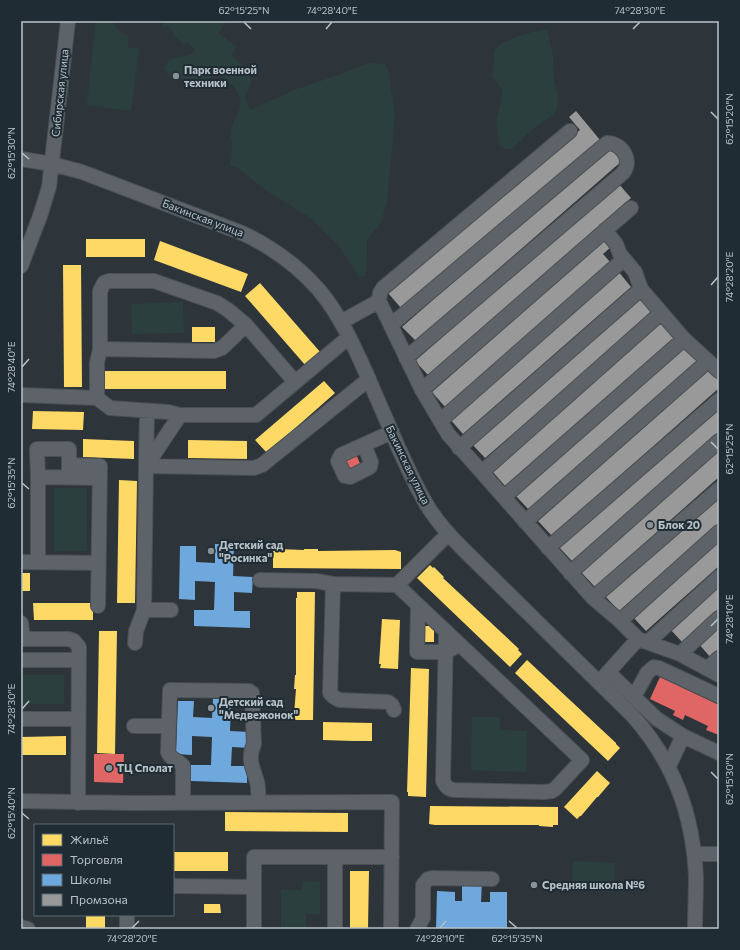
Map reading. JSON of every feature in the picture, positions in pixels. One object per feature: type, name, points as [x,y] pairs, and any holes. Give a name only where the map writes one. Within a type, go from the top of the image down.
[{"type":"street","name":"Сибирская улица","points":[[21,266],[49,187],[68,21]]},
{"type":"street","points":[[570,131],[383,288],[380,293],[379,301],[422,390],[440,421],[459,448],[593,598],[643,641],[680,654],[713,672],[719,658]]},
{"type":"street","points":[[391,324],[607,143],[616,145],[625,154],[628,163],[627,168],[623,173],[406,358]]},
{"type":"street","name":"Бакинская улица","points":[[21,159],[52,164],[82,172],[242,233],[279,253],[306,276],[320,291],[341,322],[349,337],[421,494],[448,534],[604,677],[653,740],[669,766],[686,810],[694,859],[695,929]]},
{"type":"street","points":[[422,390],[631,208]]},
{"type":"street","points":[[605,230],[616,244],[624,259],[635,272],[641,289],[684,339],[719,371]]},
{"type":"street","points":[[440,421],[624,259]]},
{"type":"street","points":[[97,398],[97,363],[100,349],[100,291],[104,283],[109,281],[154,281],[217,303],[246,325],[295,382]]},
{"type":"street","points":[[459,448],[641,289]]},
{"type":"street","points":[[341,322],[379,301]]},
{"type":"street","points":[[482,472],[661,313]]},
{"type":"street","points":[[100,349],[214,350],[222,348],[246,325]]},
{"type":"street","points":[[21,395],[97,398],[110,408],[168,412],[180,415],[256,415],[349,337]]},
{"type":"street","points":[[504,497],[684,339]]},
{"type":"street","points":[[525,522],[708,361]]},
{"type":"street","points":[[146,466],[254,468],[262,465],[369,379]]},
{"type":"street","points":[[548,548],[719,400]]},
{"type":"street","points":[[135,643],[136,631],[144,610],[147,411]]},
{"type":"street","points":[[146,466],[180,415]]},
{"type":"street","points":[[364,445],[392,432]]},
{"type":"street","points":[[570,573],[719,441]]},
{"type":"street","points":[[38,562],[37,449],[69,449],[69,471]]},
{"type":"street","points":[[38,476],[100,466],[98,606]]},
{"type":"street","points":[[593,598],[719,489]]},
{"type":"street","points":[[620,621],[719,532]]},
{"type":"street","points":[[397,585],[448,534]]},
{"type":"street","points":[[21,562],[98,563]]},
{"type":"street","points":[[719,577],[643,641],[604,677],[634,697],[657,719],[683,736],[719,753]]},
{"type":"street","points":[[260,580],[316,581],[333,584],[397,585],[460,644],[582,760],[552,791],[454,790],[449,789],[445,785],[443,781],[446,631]]},
{"type":"street","points":[[333,584],[330,693],[339,700],[388,702],[392,705],[394,710]]},
{"type":"street","points":[[418,605],[418,652],[446,652],[460,644]]},
{"type":"street","points":[[144,610],[171,610]]},
{"type":"street","points":[[680,654],[719,618]]},
{"type":"street","points":[[21,623],[22,639],[69,639],[74,641],[79,647],[78,803]]},
{"type":"street","points":[[21,660],[79,660]]},
{"type":"street","points":[[634,697],[647,673],[654,667],[719,696]]},
{"type":"street","points":[[183,803],[183,766],[169,755],[170,690],[252,693],[254,744],[251,751],[251,766],[258,785],[258,802]]},
{"type":"street","points":[[21,719],[78,719]]},
{"type":"street","points":[[134,726],[169,726]]},
{"type":"street","points":[[669,766],[683,736]]},
{"type":"street","points":[[21,801],[78,803],[392,802],[391,929]]},
{"type":"street","points":[[694,859],[719,854]]},
{"type":"street","points":[[254,929],[254,856],[392,858]]},
{"type":"street","points":[[335,857],[335,929]]},
{"type":"street","points":[[694,859],[719,862]]},
{"type":"street","points":[[417,929],[423,918],[423,885],[428,879],[492,879]]},
{"type":"street","points":[[174,886],[254,887]]},
{"type":"street","points":[[127,916],[127,929]]},
{"type":"street","points":[[21,927],[28,929]]},
{"type":"green space","points":[[96,21],[113,21],[119,31],[128,35],[128,47],[139,49],[131,111],[87,105]]},
{"type":"green space","points":[[165,21],[227,21],[218,33],[237,47],[231,55],[250,73],[251,82],[245,96],[250,110],[294,90],[368,63],[385,64],[388,70],[395,114],[387,201],[381,223],[367,239],[365,276],[359,277],[339,246],[312,219],[267,191],[238,168],[230,165],[232,151],[231,131],[240,106],[239,95],[236,89],[216,74],[198,88],[182,79],[169,76],[164,68],[167,63],[170,60],[194,53],[193,52],[195,49],[187,42],[185,45],[173,35],[175,33],[167,26],[164,28],[161,26]]},
{"type":"green space","points":[[547,29],[553,56],[554,81],[558,96],[557,108],[553,115],[536,126],[512,149],[505,149],[500,146],[496,121],[502,99],[502,90],[492,76],[494,51],[502,43],[535,31]]},
{"type":"green space","points":[[183,302],[184,333],[132,334],[131,304]]},
{"type":"green space","points":[[54,488],[87,488],[87,551],[54,551]]},
{"type":"green space","points":[[21,675],[64,675],[64,704],[21,704]]},
{"type":"green space","points":[[472,717],[500,717],[500,730],[527,731],[526,772],[471,770]]},
{"type":"green space","points":[[573,861],[615,863],[614,892],[572,890]]},
{"type":"green space","points":[[303,881],[320,882],[320,914],[306,914],[306,929],[281,929],[281,890],[302,890]]},
{"type":"building: Жильё","points":[[86,239],[145,239],[145,257],[86,257]]},
{"type":"building: Жильё","points":[[160,241],[248,274],[241,292],[154,260]]},
{"type":"building: Жильё","points":[[63,265],[81,265],[82,387],[64,387]]},
{"type":"building: Жильё","points":[[260,283],[321,353],[306,366],[245,296]]},
{"type":"building: Жильё","points":[[192,327],[215,327],[215,342],[192,342]]},
{"type":"building: Жильё","points":[[104,371],[226,371],[226,389],[104,389]]},
{"type":"building: Жильё","points":[[324,381],[335,393],[267,453],[255,440]]},
{"type":"building: Жильё","points":[[33,411],[84,412],[83,430],[32,429]]},
{"type":"building: Жильё","points":[[83,439],[134,441],[134,459],[83,457]]},
{"type":"building: Жильё","points":[[188,440],[247,441],[247,459],[188,458]]},
{"type":"building: Жильё","points":[[119,480],[137,481],[135,603],[117,603]]},
{"type":"building: Жильё","points":[[318,549],[318,551],[395,550],[401,552],[401,569],[273,568],[273,550]]},
{"type":"building: Жильё","points":[[430,565],[433,568],[434,567],[444,577],[443,578],[519,649],[518,650],[522,654],[510,667],[417,578]]},
{"type":"building: Жильё","points":[[21,573],[30,573],[30,591],[21,591]]},
{"type":"building: Жильё","points":[[297,592],[315,592],[313,720],[295,720],[294,715],[296,689],[294,689],[296,675]]},
{"type":"building: Жильё","points":[[33,603],[93,603],[93,620],[34,620]]},
{"type":"building: Жильё","points":[[382,619],[400,620],[398,669],[380,668]]},
{"type":"building: Жильё","points":[[425,626],[434,626],[434,642],[425,642]]},
{"type":"building: Жильё","points":[[99,631],[117,631],[115,754],[97,753]]},
{"type":"building: Жильё","points":[[527,660],[616,743],[620,748],[608,761],[515,673]]},
{"type":"building: Жильё","points":[[411,668],[429,669],[426,797],[408,796],[407,792]]},
{"type":"building: Жильё","points":[[323,722],[372,723],[372,741],[323,740]]},
{"type":"building: Жильё","points":[[66,736],[66,755],[21,755],[21,737]]},
{"type":"building: Жильё","points":[[597,771],[610,783],[577,819],[564,807]]},
{"type":"building: Жильё","points":[[430,806],[558,807],[558,825],[553,825],[553,827],[539,825],[435,825],[429,824]]},
{"type":"building: Жильё","points":[[225,812],[348,813],[348,832],[225,831]]},
{"type":"building: Жильё","points":[[174,852],[228,852],[228,871],[174,871]]},
{"type":"building: Жильё","points":[[350,871],[369,871],[368,929],[350,929]]},
{"type":"building: Жильё","points":[[204,904],[220,904],[221,913],[204,913]]},
{"type":"building: Жильё","points":[[86,916],[105,916],[105,929],[86,929]]},
{"type":"building: Торговля","points":[[356,454],[361,466],[351,471],[345,458]]},
{"type":"building: Торговля","points":[[660,677],[719,705],[719,735],[706,730],[708,726],[685,715],[683,720],[673,715],[675,711],[650,699]]},
{"type":"building: Торговля","name":"ТЦ Сполат","points":[[94,754],[124,754],[123,783],[94,782]]},
{"type":"building: Школы","points":[[215,544],[234,544],[233,576],[253,577],[252,593],[234,592],[234,611],[250,611],[250,628],[194,626],[194,610],[214,610],[215,582],[195,581],[195,600],[179,599],[180,546],[196,546],[196,562],[215,563]]},
{"type":"building: Школы","points":[[213,699],[231,699],[230,731],[250,732],[250,748],[232,747],[231,766],[247,766],[247,783],[191,781],[191,765],[211,765],[212,737],[192,736],[192,755],[176,754],[178,701],[194,701],[193,717],[212,718]]},
{"type":"building: Школы","points":[[462,882],[482,882],[481,902],[490,902],[490,892],[507,892],[507,929],[436,929],[437,891],[455,892],[455,901],[462,901]]},
{"type":"building: Промзона","points":[[576,111],[600,140],[401,308],[388,293],[580,130],[569,117]]},
{"type":"building: Промзона","points":[[610,145],[623,160],[416,341],[402,327]]},
{"type":"building: Промзона","points":[[618,183],[631,198],[428,375],[415,361]]},
{"type":"building: Промзона","points":[[606,239],[612,246],[603,254],[610,262],[446,408],[432,392]]},
{"type":"building: Промзона","points":[[618,271],[631,287],[463,434],[449,418]]},
{"type":"building: Промзона","points":[[641,298],[653,313],[485,458],[472,444]]},
{"type":"building: Промзона","points":[[662,322],[675,337],[506,487],[493,472]]},
{"type":"building: Промзона","points":[[685,347],[698,361],[529,510],[516,496]]},
{"type":"building: Промзона","points":[[709,370],[719,381],[719,388],[552,536],[538,521]]},
{"type":"building: Промзона","points":[[719,406],[719,432],[572,561],[559,547]]},
{"type":"building: Промзона","name":"Блок 20","points":[[719,450],[719,477],[595,587],[581,572]]},
{"type":"building: Промзона","points":[[719,496],[719,523],[619,611],[606,597]]},
{"type":"building: Промзона","points":[[719,540],[719,566],[646,631],[633,617]]},
{"type":"building: Промзона","points":[[719,585],[719,611],[683,643],[670,629]]},
{"type":"building: Промзона","points":[[719,624],[719,651],[711,658],[698,643]]},
{"type":"place","name":"Парк военной техники","points":[[176,76]]},
{"type":"place","name":"Блок 20","points":[[650,525]]},
{"type":"place","name":"Детский сад \"Росинка\"","points":[[211,551]]},
{"type":"place","name":"Детский сад \"Медвежонок\"","points":[[211,708]]},
{"type":"place","name":"ТЦ Сполат","points":[[109,768]]},
{"type":"place","name":"Средняя школа №6","points":[[534,885]]}]
